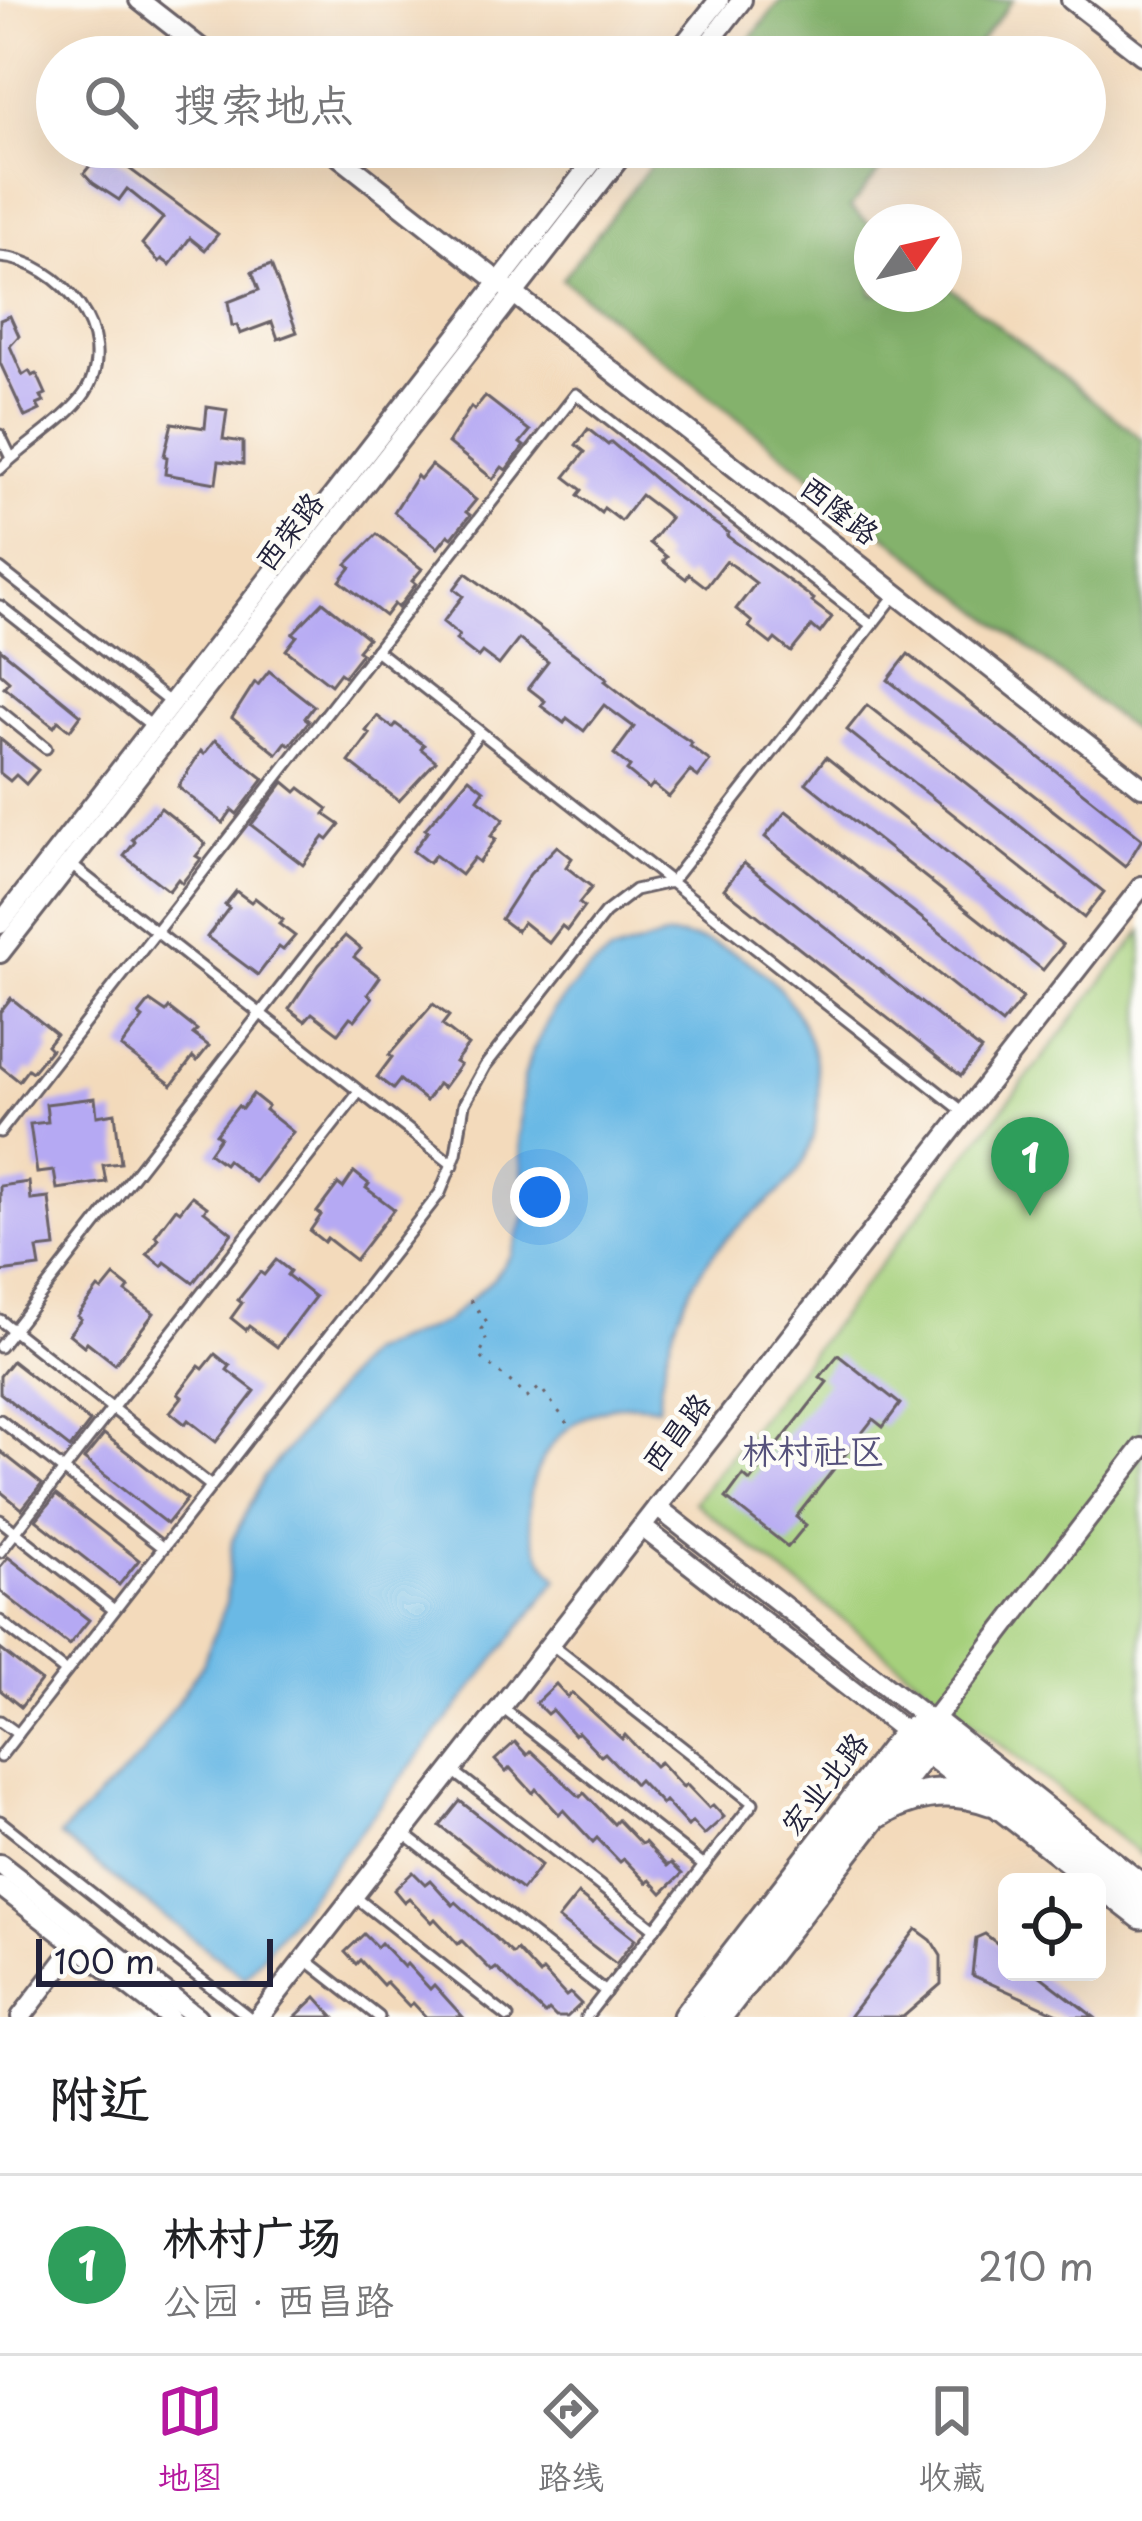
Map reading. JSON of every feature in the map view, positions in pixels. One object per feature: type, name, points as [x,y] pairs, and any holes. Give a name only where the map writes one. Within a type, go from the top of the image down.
[{"type":"main road","points":[[922,1734],[1142,1915]]},
{"type":"main road","points":[[922,1734],[1142,1889]]},
{"type":"main road","name":"宏业北路","points":[[717,2017],[866,1824],[922,1734]]},
{"type":"main road","name":"宏业北路","points":[[686,2017],[922,1734]]},
{"type":"main road","points":[[866,1824],[890,1806],[932,1792],[977,1796],[1017,1816]]},
{"type":"street","points":[[139,0],[185,36]]},
{"type":"street","points":[[691,36],[719,0]]},
{"type":"street","points":[[714,36],[742,0]]},
{"type":"street","points":[[1071,0],[1142,55]]},
{"type":"street","name":"西隆路","points":[[354,168],[1142,787]]},
{"type":"street","name":"西荣路","points":[[507,288],[590,168]]},
{"type":"street","name":"西荣路","points":[[0,953],[62,858],[507,288],[610,168]]},
{"type":"street","name":"西荣路","points":[[0,924],[62,858]]},
{"type":"street","name":"西昌路","points":[[260,2017],[1142,886]]},
{"type":"street","points":[[922,1734],[1142,1448]]},
{"type":"street","points":[[657,1507],[922,1734]]},
{"type":"street","points":[[642,1527],[922,1734]]},
{"type":"street","points":[[0,1864],[169,2017]]},
{"type":"street","points":[[0,1886],[197,2017]]},
{"type":"street","points":[[21,2017],[81,1938]]},
{"type":"lane","points":[[0,257],[32,264],[71,293],[84,313],[96,356],[93,378],[83,397],[0,469]]},
{"type":"lane","points":[[0,1132],[576,394],[871,626]]},
{"type":"lane","points":[[0,435],[11,458]]},
{"type":"lane","points":[[0,568],[178,710]]},
{"type":"lane","points":[[0,1757],[440,1193],[453,1165],[464,1104],[484,1066],[605,913],[635,890],[671,882],[896,594]]},
{"type":"lane","points":[[0,606],[160,732]]},
{"type":"lane","points":[[376,650],[965,1113]]},
{"type":"lane","points":[[0,711],[46,748]]},
{"type":"lane","points":[[0,1347],[480,732]]},
{"type":"lane","points":[[62,858],[453,1165]]},
{"type":"lane","points":[[0,1552],[359,1092]]},
{"type":"lane","points":[[0,1320],[212,1486]]},
{"type":"lane","points":[[0,1420],[163,1548]]},
{"type":"lane","points":[[0,1520],[115,1610]]},
{"type":"lane","points":[[0,1621],[66,1672]]},
{"type":"lane","points":[[550,1644],[753,1803],[586,2017]]},
{"type":"lane","points":[[501,1707],[704,1866]]},
{"type":"lane","points":[[0,1721],[18,1735]]},
{"type":"lane","points":[[452,1770],[655,1929]]},
{"type":"lane","points":[[0,1821],[250,2017]]},
{"type":"lane","points":[[403,1833],[605,1992]]},
{"type":"lane","points":[[354,1896],[508,2017]]},
{"type":"lane","points":[[305,1959],[379,2017]]},
{"type":"path","points":[[470,1300],[488,1323],[482,1329],[487,1341],[478,1355],[490,1368],[506,1374],[526,1398],[540,1387],[569,1426]]},
{"type":"green space","points":[[781,0],[1013,0],[985,36],[753,36]]},
{"type":"green space","points":[[649,168],[881,168],[850,208],[854,211],[854,312],[962,312],[962,297],[1142,439],[1142,738],[562,279]]},
{"type":"green space","points":[[1142,931],[1142,1856],[694,1502]]},
{"type":"water","points":[[667,936],[706,942],[741,957],[770,979],[793,1008],[809,1041],[817,1077],[817,1115],[807,1154],[788,1183],[725,1240],[694,1282],[674,1329],[658,1407],[622,1405],[590,1414],[564,1432],[544,1457],[532,1486],[530,1518],[538,1549],[558,1579],[245,1978],[59,1836],[141,1756],[202,1665],[226,1604],[232,1541],[264,1477],[366,1353],[445,1322],[493,1279],[511,1255],[527,1212],[519,1137],[523,1082],[530,1056],[553,1011],[580,978],[610,954]]},
{"type":"building","points":[[88,168],[128,168],[218,234],[205,250],[190,238],[170,265],[162,259],[159,262],[142,244],[163,218],[127,189],[119,200],[84,173]]},
{"type":"building","points":[[271,265],[297,332],[278,339],[272,322],[240,334],[237,325],[232,326],[228,302],[259,290],[252,272]]},
{"type":"building","points":[[10,316],[19,336],[10,346],[20,369],[23,375],[37,374],[46,394],[37,405],[40,410],[25,417],[0,363],[0,320]]},
{"type":"building","points":[[485,396],[530,431],[506,470],[502,467],[493,479],[448,443],[471,407],[474,410]]},
{"type":"building","points":[[207,407],[227,410],[223,439],[243,442],[243,464],[219,461],[216,483],[165,474],[172,423],[205,428]]},
{"type":"building","points":[[588,429],[814,599],[832,617],[820,633],[812,626],[791,652],[775,639],[771,644],[736,609],[756,583],[726,561],[706,587],[689,574],[686,579],[650,543],[670,518],[641,495],[621,521],[578,495],[582,490],[565,477],[585,452],[576,445]]},
{"type":"building","points":[[431,465],[476,500],[452,538],[448,535],[438,548],[394,512],[417,476],[420,479]]},
{"type":"building","points":[[377,534],[422,569],[398,608],[394,604],[385,616],[340,581],[351,567],[347,564]]},
{"type":"building","points":[[466,573],[692,743],[710,761],[698,777],[690,771],[669,797],[653,784],[649,789],[614,754],[634,727],[604,705],[584,731],[541,706],[545,701],[528,688],[548,662],[519,639],[499,665],[482,652],[478,657],[456,640],[459,635],[443,622],[463,596],[454,589]]},
{"type":"building","points":[[323,602],[368,638],[344,676],[340,673],[331,685],[286,650],[297,636],[293,633]]},
{"type":"building","points":[[0,649],[81,715],[70,730],[58,721],[54,727],[4,687],[9,681],[0,673]]},
{"type":"building","points":[[908,654],[1142,839],[1125,867],[888,680]]},
{"type":"building","points":[[269,671],[314,706],[305,718],[309,721],[277,754],[232,718],[255,682],[258,685]]},
{"type":"building","points":[[867,705],[1104,892],[1084,918],[847,730]]},
{"type":"building","points":[[377,716],[424,745],[421,749],[436,761],[399,801],[349,762]]},
{"type":"building","points":[[0,739],[38,770],[26,784],[16,775],[10,781],[0,773]]},
{"type":"building","points":[[215,740],[264,779],[237,814],[232,810],[223,823],[178,787],[201,751],[204,754]]},
{"type":"building","points":[[826,757],[1063,945],[1043,970],[806,783]]},
{"type":"building","points":[[469,778],[484,790],[478,799],[504,819],[479,862],[474,858],[461,875],[435,855],[429,863],[413,851],[425,829]]},
{"type":"building","points":[[284,782],[328,809],[324,814],[340,825],[303,865],[251,825]]},
{"type":"building","points":[[161,808],[206,844],[196,856],[201,859],[169,891],[124,856],[135,842],[132,839]]},
{"type":"building","points":[[786,811],[1023,998],[1002,1024],[765,837]]},
{"type":"building","points":[[557,846],[572,858],[566,867],[592,887],[567,930],[562,926],[549,943],[523,922],[517,931],[501,919],[530,874]]},
{"type":"building","points":[[744,863],[981,1050],[961,1076],[724,889]]},
{"type":"building","points":[[236,891],[251,902],[255,898],[295,936],[283,950],[279,947],[258,975],[207,937]]},
{"type":"building","points":[[345,936],[361,949],[354,957],[380,977],[368,994],[372,998],[338,1033],[312,1013],[305,1021],[289,1009]]},
{"type":"building","points":[[11,998],[56,1034],[47,1045],[51,1049],[19,1081],[0,1066],[0,1012]]},
{"type":"building","points":[[150,1001],[166,1012],[169,1008],[209,1046],[197,1061],[193,1057],[172,1085],[121,1047]]},
{"type":"building","points":[[433,1004],[449,1016],[442,1025],[468,1045],[443,1088],[438,1084],[426,1101],[400,1080],[393,1089],[377,1077],[389,1055]]},
{"type":"building","points":[[253,1094],[293,1132],[255,1182],[227,1160],[224,1164],[209,1153],[220,1137],[216,1134]]},
{"type":"building","points":[[95,1098],[97,1116],[115,1113],[121,1163],[103,1165],[106,1182],[57,1189],[54,1171],[37,1173],[30,1124],[48,1122],[46,1104]]},
{"type":"building","points":[[354,1172],[394,1209],[355,1260],[310,1231],[321,1215],[317,1212]]},
{"type":"building","points":[[29,1182],[31,1200],[49,1198],[55,1247],[37,1249],[40,1267],[0,1272],[0,1186]]},
{"type":"building","points":[[192,1196],[232,1233],[193,1283],[147,1254],[176,1208],[180,1211]]},
{"type":"building","points":[[276,1260],[315,1297],[277,1347],[231,1318],[242,1303],[238,1300]]},
{"type":"building","points":[[114,1276],[154,1313],[115,1364],[69,1334],[98,1288],[102,1291]]},
{"type":"building","points":[[215,1354],[255,1391],[216,1442],[170,1412],[199,1366],[203,1369]]},
{"type":"building","points":[[838,1355],[900,1404],[883,1427],[873,1419],[796,1517],[806,1525],[788,1547],[726,1498],[743,1475],[750,1481],[827,1382],[820,1377]]},
{"type":"building","points":[[12,1361],[90,1422],[70,1448],[0,1393],[0,1376]]},
{"type":"building","points":[[104,1434],[187,1499],[167,1524],[84,1459]]},
{"type":"building","points":[[0,1451],[42,1484],[22,1509],[0,1491]]},
{"type":"building","points":[[56,1495],[139,1560],[119,1585],[36,1520]]},
{"type":"building","points":[[8,1557],[89,1620],[69,1645],[0,1591],[0,1567]]},
{"type":"building","points":[[0,1649],[41,1681],[21,1707],[0,1690]]},
{"type":"building","points":[[556,1684],[724,1817],[704,1835],[692,1822],[688,1826],[665,1801],[662,1804],[639,1780],[635,1784],[605,1753],[601,1756],[552,1710],[547,1714],[536,1703]]},
{"type":"building","points":[[515,1742],[682,1874],[662,1893],[597,1838],[593,1842],[563,1810],[559,1814],[536,1789],[533,1793],[510,1768],[506,1772],[495,1760]]},
{"type":"building","points":[[460,1801],[541,1865],[522,1890],[440,1826]]},
{"type":"building","points":[[413,1872],[425,1884],[430,1880],[453,1905],[456,1902],[513,1954],[517,1950],[540,1975],[543,1971],[566,1996],[570,1993],[581,2004],[567,2017],[556,2017],[549,2010],[545,2014],[409,1898],[404,1902],[394,1890]]},
{"type":"building","points":[[578,1894],[635,1939],[616,1964],[558,1919]]},
{"type":"building","points":[[916,1929],[941,1956],[941,1984],[903,2017],[849,2017]]},
{"type":"building","points":[[364,1934],[377,1947],[381,1943],[404,1967],[407,1964],[430,1989],[434,1985],[463,2017],[426,2017],[386,1982],[383,1985],[360,1960],[356,1964],[345,1952]]},
{"type":"building","points":[[985,1934],[998,1944],[998,1981],[1047,1981],[1094,2017],[1065,2017],[972,1975],[976,1938]]},
{"type":"building","points":[[316,1997],[334,2017],[295,2017]]},
{"type":"place","name":"林村广场","points":[[1030,1216]]},
{"type":"district","name":"林村社区","points":[[813,1451]]}]
